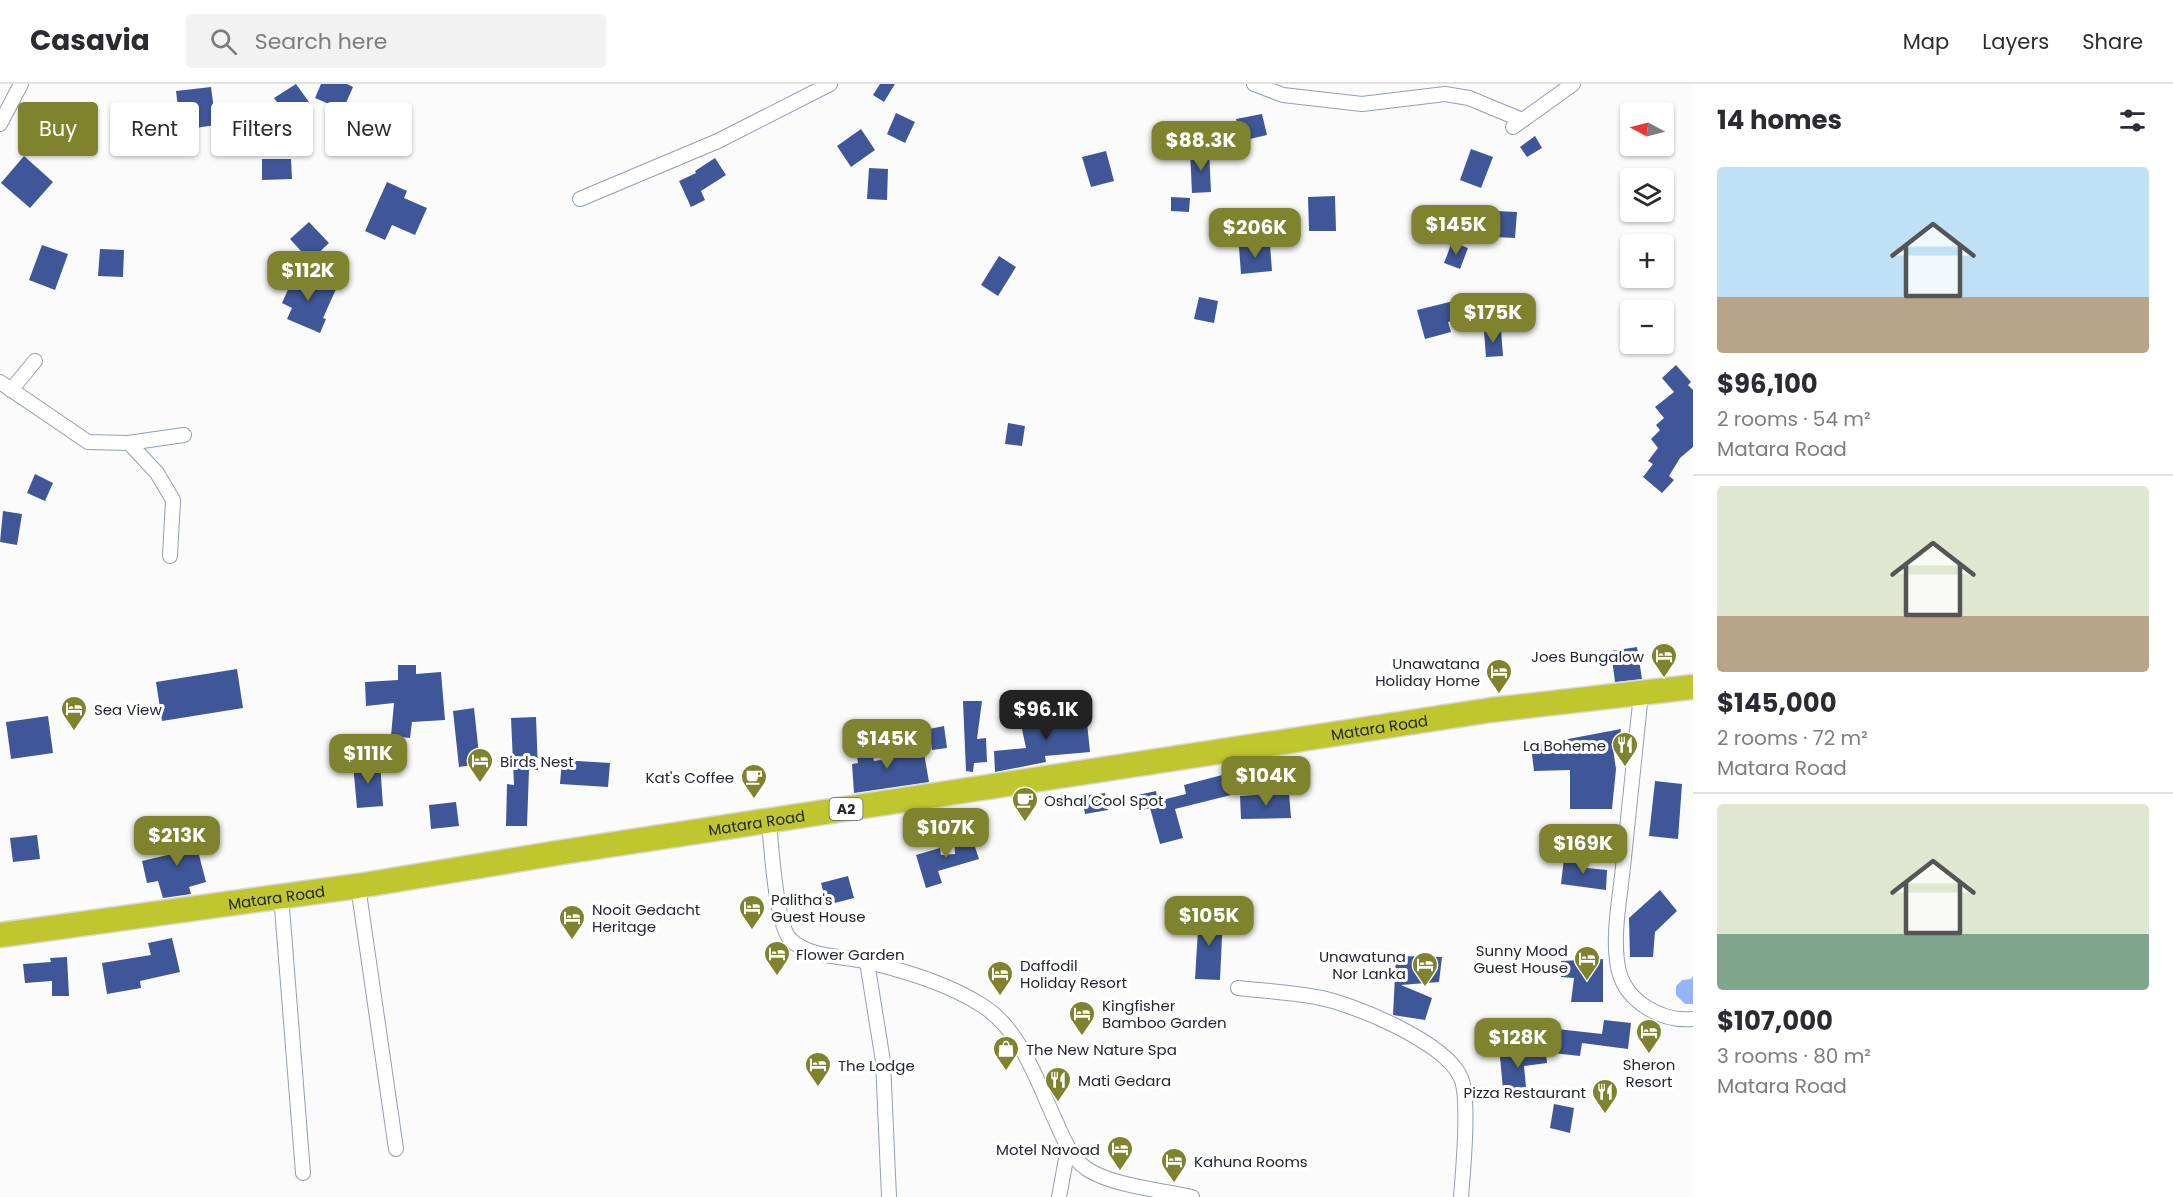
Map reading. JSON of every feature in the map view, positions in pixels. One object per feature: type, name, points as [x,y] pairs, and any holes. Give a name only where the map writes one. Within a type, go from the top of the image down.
[{"type":"highway","name":"Matara Road","points":[[0,935],[358,886],[1491,710],[1693,687]]},
{"type":"street","points":[[0,124],[21,84]]},
{"type":"street","points":[[580,199],[718,141],[830,84]]},
{"type":"street","points":[[1254,84],[1283,95],[1362,104],[1444,94],[1469,98],[1517,124],[1573,84]]},
{"type":"street","points":[[35,361],[5,386],[88,442],[129,443],[184,435]]},
{"type":"street","points":[[129,443],[158,473],[173,500],[170,556]]},
{"type":"street","points":[[1641,694],[1618,918],[1618,968],[1633,998],[1664,1017],[1679,1020],[1693,1019]]},
{"type":"street","points":[[769,821],[779,906],[784,929],[790,939],[800,947],[867,962],[936,983],[984,1006],[1003,1023],[1024,1053],[1068,1148],[1085,1168],[1106,1178],[1192,1197]]},
{"type":"street","points":[[358,886],[396,1149]]},
{"type":"street","points":[[281,895],[303,1173]]},
{"type":"street","points":[[867,962],[883,1061],[889,1197]]},
{"type":"street","points":[[1238,988],[1316,997],[1349,1005],[1420,1038],[1444,1056],[1462,1078],[1465,1145],[1461,1197]]},
{"type":"street","points":[[1059,1197],[1068,1148]]},
{"type":"water","points":[[1693,976],[1693,1004],[1685,1004],[1676,995],[1676,986],[1682,980],[1691,979]]},
{"type":"building","points":[[296,84],[309,102],[277,102],[274,98]]},
{"type":"building","points":[[321,84],[347,84],[353,87],[346,102],[325,102],[315,98]]},
{"type":"building","points":[[880,84],[895,84],[884,102],[873,95]]},
{"type":"building","points":[[211,87],[213,102],[211,102],[211,126],[199,127],[199,102],[177,102],[176,91]]},
{"type":"building","points":[[896,113],[915,122],[905,143],[887,134]]},
{"type":"building","points":[[1262,114],[1267,135],[1241,141],[1236,119]]},
{"type":"building","points":[[861,129],[875,150],[851,167],[837,146]]},
{"type":"building","points":[[1535,136],[1542,148],[1527,157],[1520,147]]},
{"type":"building","points":[[1471,149],[1493,157],[1481,188],[1460,180]]},
{"type":"building","points":[[1209,150],[1211,192],[1192,193],[1190,151]]},
{"type":"building","points":[[1106,151],[1114,181],[1091,187],[1082,157]]},
{"type":"building","points":[[24,156],[53,182],[30,208],[1,183]]},
{"type":"building","points":[[715,158],[726,175],[701,191],[705,200],[691,207],[679,181],[696,173],[695,171]]},
{"type":"building","points":[[262,159],[291,159],[292,179],[262,180]]},
{"type":"building","points":[[869,168],[888,169],[887,200],[867,199]]},
{"type":"building","points":[[387,182],[407,191],[404,198],[427,208],[415,235],[392,225],[385,240],[365,231]]},
{"type":"building","points":[[1335,196],[1336,231],[1309,231],[1308,197]]},
{"type":"building","points":[[1171,197],[1190,198],[1189,212],[1171,211]]},
{"type":"building","points":[[1496,211],[1517,212],[1515,238],[1494,237]]},
{"type":"building","points":[[309,222],[329,243],[310,261],[290,239]]},
{"type":"building","points":[[1452,242],[1468,248],[1460,269],[1444,263]]},
{"type":"building","points":[[42,245],[68,254],[55,290],[29,280]]},
{"type":"building","points":[[1270,245],[1272,271],[1241,274],[1239,247]]},
{"type":"building","points":[[100,249],[124,250],[123,277],[98,276]]},
{"type":"building","points":[[999,256],[1016,267],[998,296],[981,285]]},
{"type":"building","points":[[296,272],[336,289],[323,318],[326,319],[320,333],[287,319],[292,308],[282,303]]},
{"type":"building","points":[[1478,295],[1482,313],[1448,322],[1451,332],[1425,339],[1417,310]]},
{"type":"building","points":[[1199,297],[1218,301],[1214,323],[1194,319]]},
{"type":"building","points":[[1501,330],[1503,356],[1486,357],[1484,331]]},
{"type":"building","points":[[1676,365],[1691,382],[1688,385],[1693,390],[1693,447],[1680,458],[1669,476],[1674,480],[1662,493],[1643,477],[1653,464],[1648,461],[1658,448],[1651,439],[1660,430],[1656,425],[1664,418],[1655,407],[1674,392],[1662,378]]},
{"type":"building","points":[[1008,423],[1025,426],[1022,446],[1005,444]]},
{"type":"building","points":[[35,474],[53,483],[45,501],[27,493]]},
{"type":"building","points":[[3,511],[22,514],[17,545],[0,542]]},
{"type":"building","points":[[1637,647],[1642,679],[1615,682],[1611,651]]},
{"type":"building","points":[[398,665],[416,665],[416,674],[441,672],[445,720],[412,722],[410,738],[391,736],[394,703],[366,706],[365,682],[398,680]]},
{"type":"building","points":[[237,669],[243,708],[162,721],[156,682]]},
{"type":"building","points":[[963,701],[982,701],[977,739],[986,738],[987,762],[974,763],[973,772],[966,771]]},
{"type":"building","points":[[474,708],[480,764],[459,767],[453,711]]},
{"type":"building","points":[[1086,713],[1090,752],[1045,756],[1046,762],[995,772],[994,751],[1026,748],[1020,720]]},
{"type":"building","points":[[48,716],[53,753],[11,759],[6,722]]},
{"type":"building","points":[[536,717],[538,770],[529,770],[527,826],[506,826],[507,784],[514,785],[511,718]]},
{"type":"building","points":[[944,726],[947,748],[932,750],[929,729]]},
{"type":"building","points":[[1621,729],[1619,741],[1612,742],[1616,769],[1612,809],[1570,809],[1570,770],[1534,771],[1531,746]]},
{"type":"building","points":[[871,741],[874,761],[924,753],[929,782],[854,793],[852,764],[858,763],[855,743]]},
{"type":"building","points":[[562,760],[610,763],[608,787],[560,784]]},
{"type":"building","points":[[380,762],[383,806],[357,808],[353,764]]},
{"type":"building","points":[[1226,774],[1231,795],[1175,809],[1183,838],[1160,844],[1150,808],[1142,810],[1138,795],[1156,791],[1158,801],[1186,794],[1184,785]]},
{"type":"building","points":[[1655,781],[1682,784],[1678,839],[1649,836]]},
{"type":"building","points":[[1105,793],[1108,810],[1085,814],[1082,796]]},
{"type":"building","points":[[1289,793],[1291,818],[1241,819],[1240,796]]},
{"type":"building","points":[[456,802],[459,826],[431,829],[429,805]]},
{"type":"building","points":[[192,828],[206,882],[189,887],[191,894],[163,898],[158,881],[147,883],[142,861],[176,853],[171,833]]},
{"type":"building","points":[[970,832],[979,859],[938,871],[942,883],[926,888],[916,855],[940,848],[941,855],[955,854],[954,837]]},
{"type":"building","points":[[37,835],[40,859],[13,862],[10,838]]},
{"type":"building","points":[[1564,858],[1588,860],[1587,868],[1607,870],[1606,890],[1561,884]]},
{"type":"building","points":[[848,876],[854,898],[827,905],[821,883]]},
{"type":"building","points":[[1660,890],[1677,911],[1655,932],[1653,957],[1630,957],[1629,918]]},
{"type":"building","points":[[1199,913],[1223,915],[1220,980],[1195,979]]},
{"type":"building","points":[[172,938],[180,972],[140,981],[141,988],[107,994],[102,963],[151,955],[148,943]]},
{"type":"building","points":[[1396,956],[1442,957],[1439,982],[1401,985],[1432,998],[1425,1020],[1393,1015]]},
{"type":"building","points":[[67,957],[69,996],[52,996],[52,981],[25,983],[23,964],[51,962],[50,958]]},
{"type":"building","points":[[1603,959],[1603,1002],[1571,1002],[1574,978],[1561,977],[1561,961]]},
{"type":"building","points":[[1604,1020],[1631,1023],[1628,1049],[1582,1043],[1580,1056],[1553,1053],[1557,1029],[1602,1034]]},
{"type":"building","points":[[1546,1053],[1547,1063],[1524,1066],[1526,1087],[1503,1089],[1500,1057]]},
{"type":"building","points":[[1554,1104],[1574,1108],[1570,1133],[1550,1128]]},
{"type":"place","name":"Joes Bungalow","points":[[1664,679]]},
{"type":"place","name":"Unawatana Holiday Home","points":[[1499,695]]},
{"type":"place","name":"Sea View","points":[[74,732]]},
{"type":"place","name":"La Boheme","points":[[1625,768]]},
{"type":"place","name":"Birds Nest","points":[[480,784]]},
{"type":"place","name":"Kat's Coffee","points":[[754,800]]},
{"type":"place","name":"Oshal Cool Spot","points":[[1025,823]]},
{"type":"place","name":"Palitha's Guest House","points":[[752,931]]},
{"type":"place","name":"Nooit Gedacht Heritage","points":[[572,941]]},
{"type":"place","name":"Flower Garden","points":[[777,977]]},
{"type":"place","name":"Sunny Mood Guest House","points":[[1587,982]]},
{"type":"place","name":"Unawatuna Nor Lanka","points":[[1425,988]]},
{"type":"place","name":"Daffodil Holiday Resort","points":[[1000,997]]},
{"type":"place","name":"Kingfisher Bamboo Garden","points":[[1082,1037]]},
{"type":"place","name":"Sheron Resort","points":[[1649,1055]]},
{"type":"place","name":"The New Nature Spa","points":[[1006,1072]]},
{"type":"place","name":"The Lodge","points":[[818,1088]]},
{"type":"place","name":"Mati Gedara","points":[[1058,1103]]},
{"type":"place","name":"Pizza Restaurant","points":[[1605,1115]]},
{"type":"place","name":"Motel Navoad","points":[[1120,1172]]},
{"type":"place","name":"Kahuna Rooms","points":[[1174,1184]]}]
